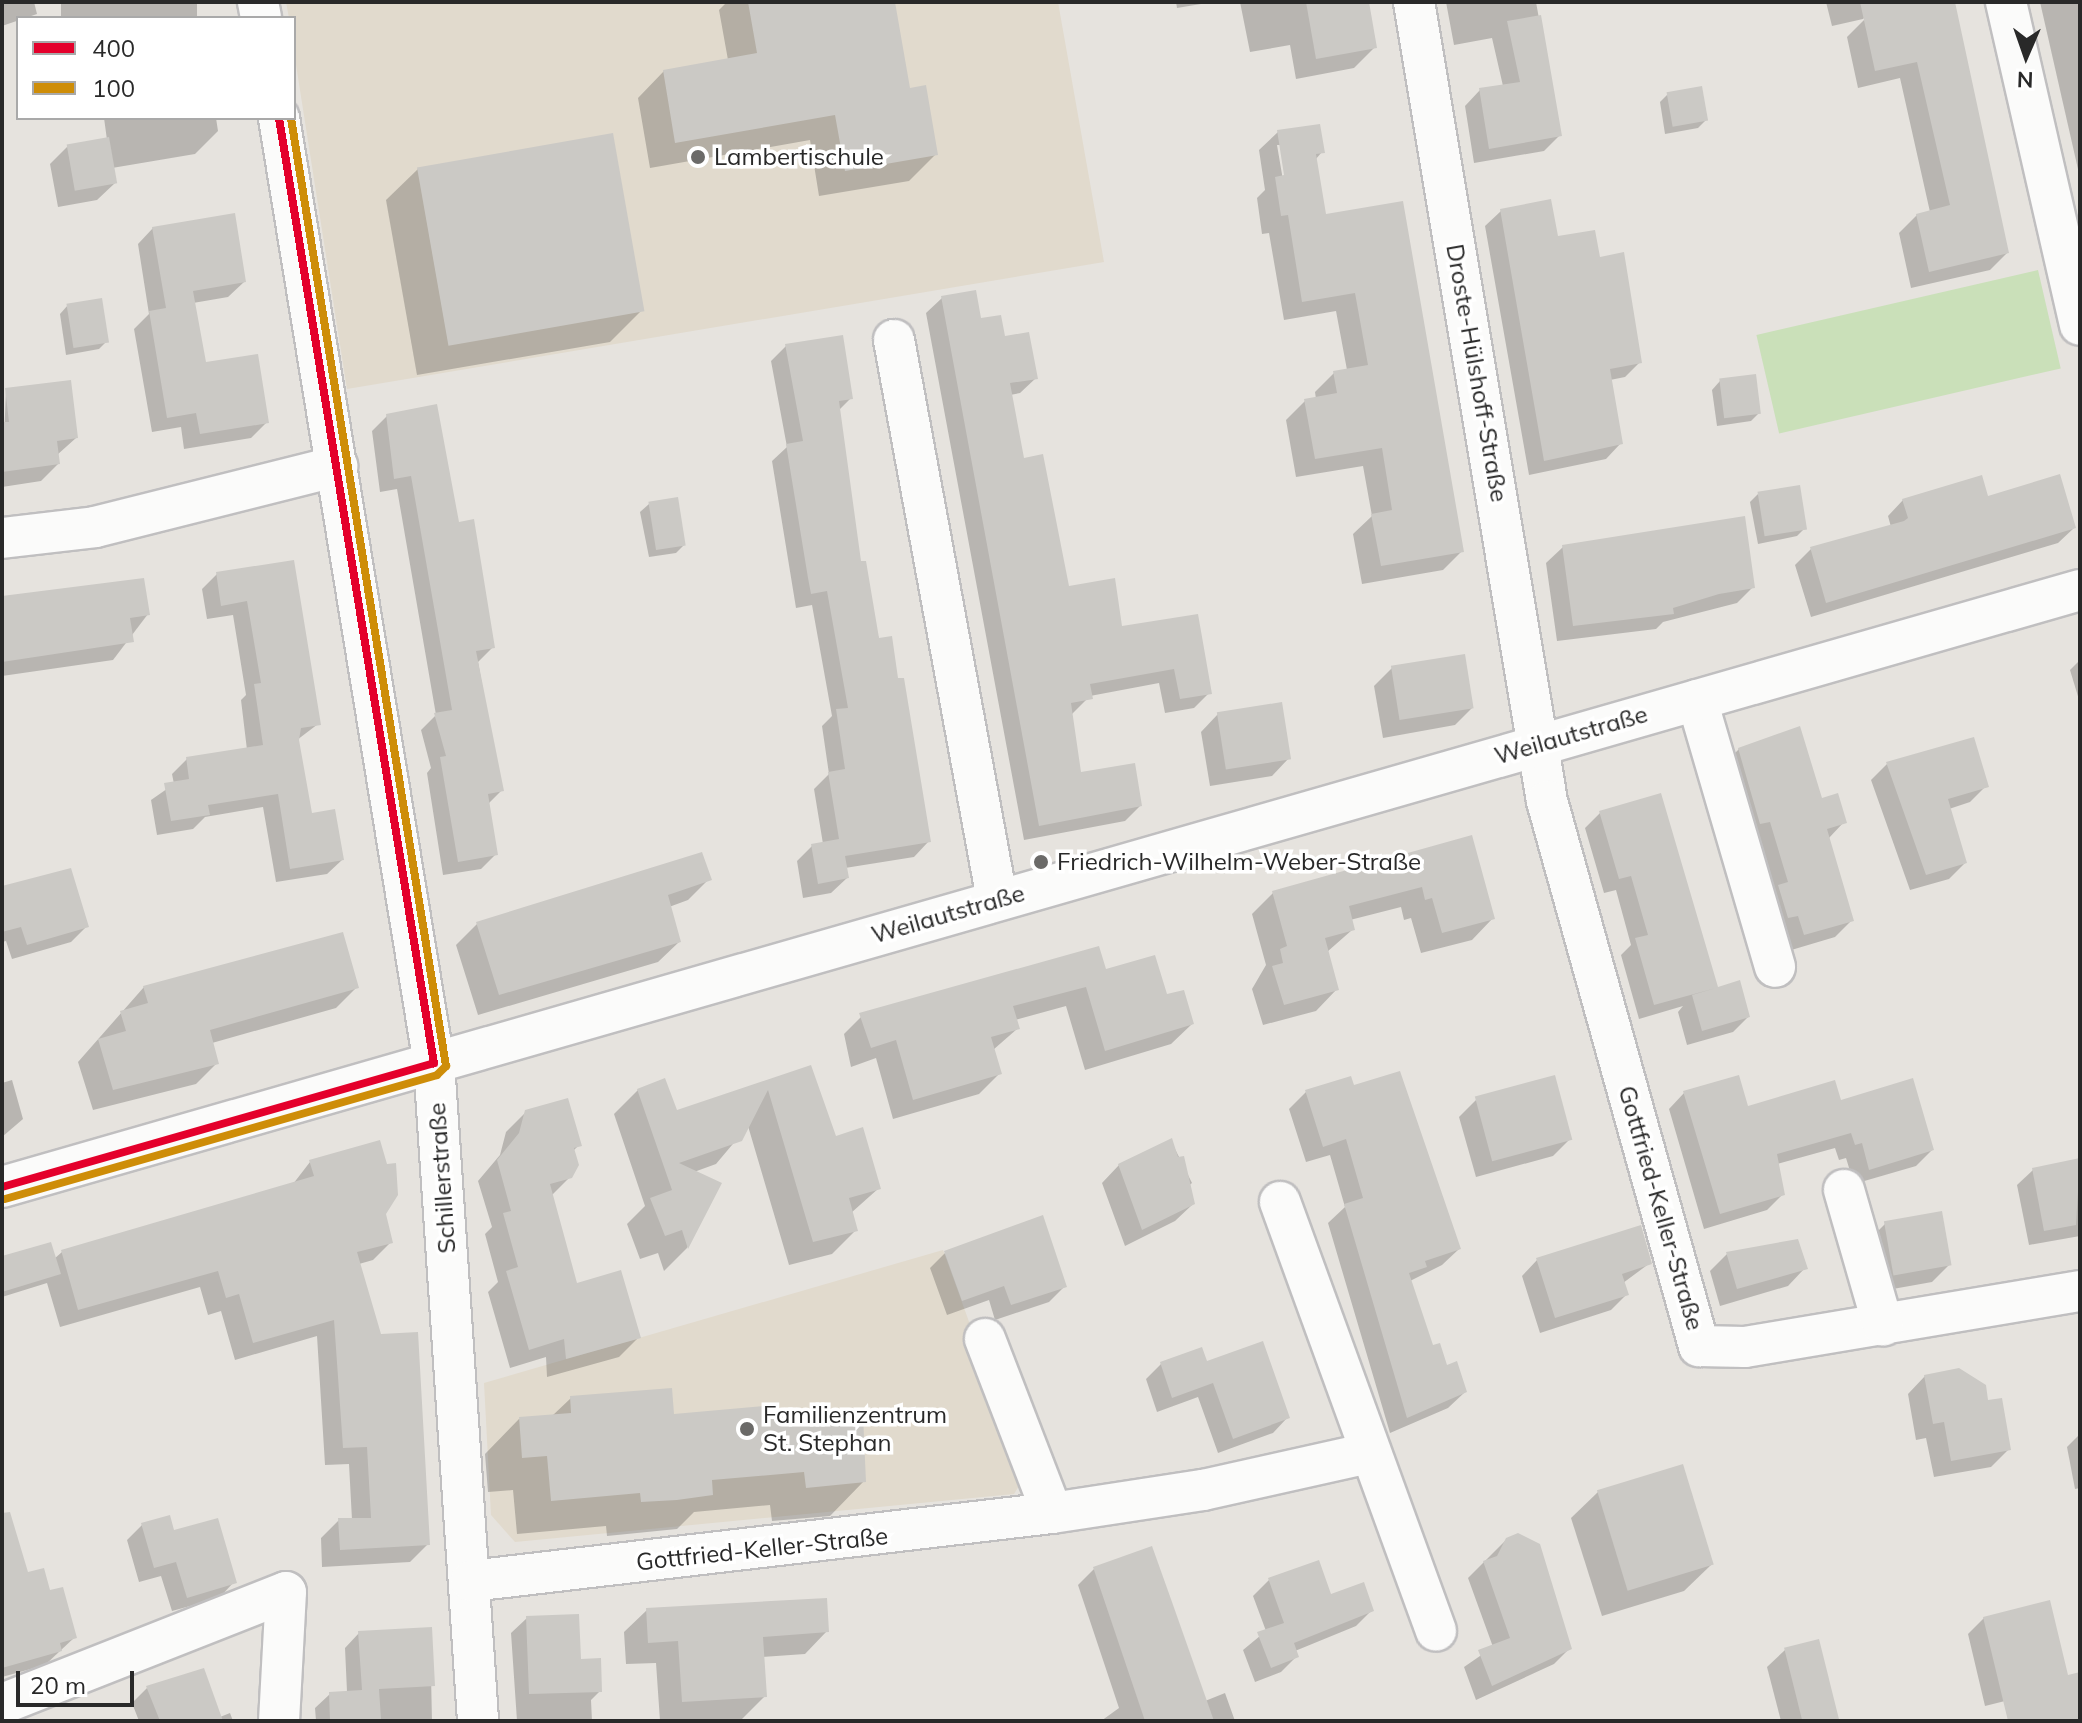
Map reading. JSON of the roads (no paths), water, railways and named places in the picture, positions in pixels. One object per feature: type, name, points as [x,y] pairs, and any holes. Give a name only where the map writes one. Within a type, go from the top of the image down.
[{"type":"street","name":"Droste-Hülshoff-Straße","points":[[1414,2],[1539,744]]},
{"type":"street","points":[[2006,2],[2080,325]]},
{"type":"street","name":"Schillerstraße","points":[[279,120],[434,1063],[478,1721]]},
{"type":"street","points":[[894,340],[997,899]]},
{"type":"street","points":[[2,538],[95,527],[337,466]]},
{"type":"street","name":"Weilautstraße","points":[[2,1187],[2080,590]]},
{"type":"street","points":[[1697,700],[1775,967]]},
{"type":"street","name":"Gottfried-Keller-Straße","points":[[1539,744],[1547,801],[1699,1346],[1745,1347],[2080,1291]]},
{"type":"street","points":[[1844,1190],[1883,1325]]},
{"type":"street","points":[[1280,1202],[1436,1630]]},
{"type":"street","points":[[985,1339],[1052,1513]]},
{"type":"street","name":"Gottfried-Keller-Straße","points":[[471,1581],[1052,1513],[1203,1490],[1369,1453]]},
{"type":"street","points":[[6,1709],[286,1592],[279,1721]]},
{"type":"place","name":"Lambertischule","points":[[698,157]]},
{"type":"place","name":"Friedrich-Wilhelm-Weber-Straße","points":[[1041,862]]},
{"type":"place","name":"Familienzentrum St. Stephan","points":[[747,1429]]}]
